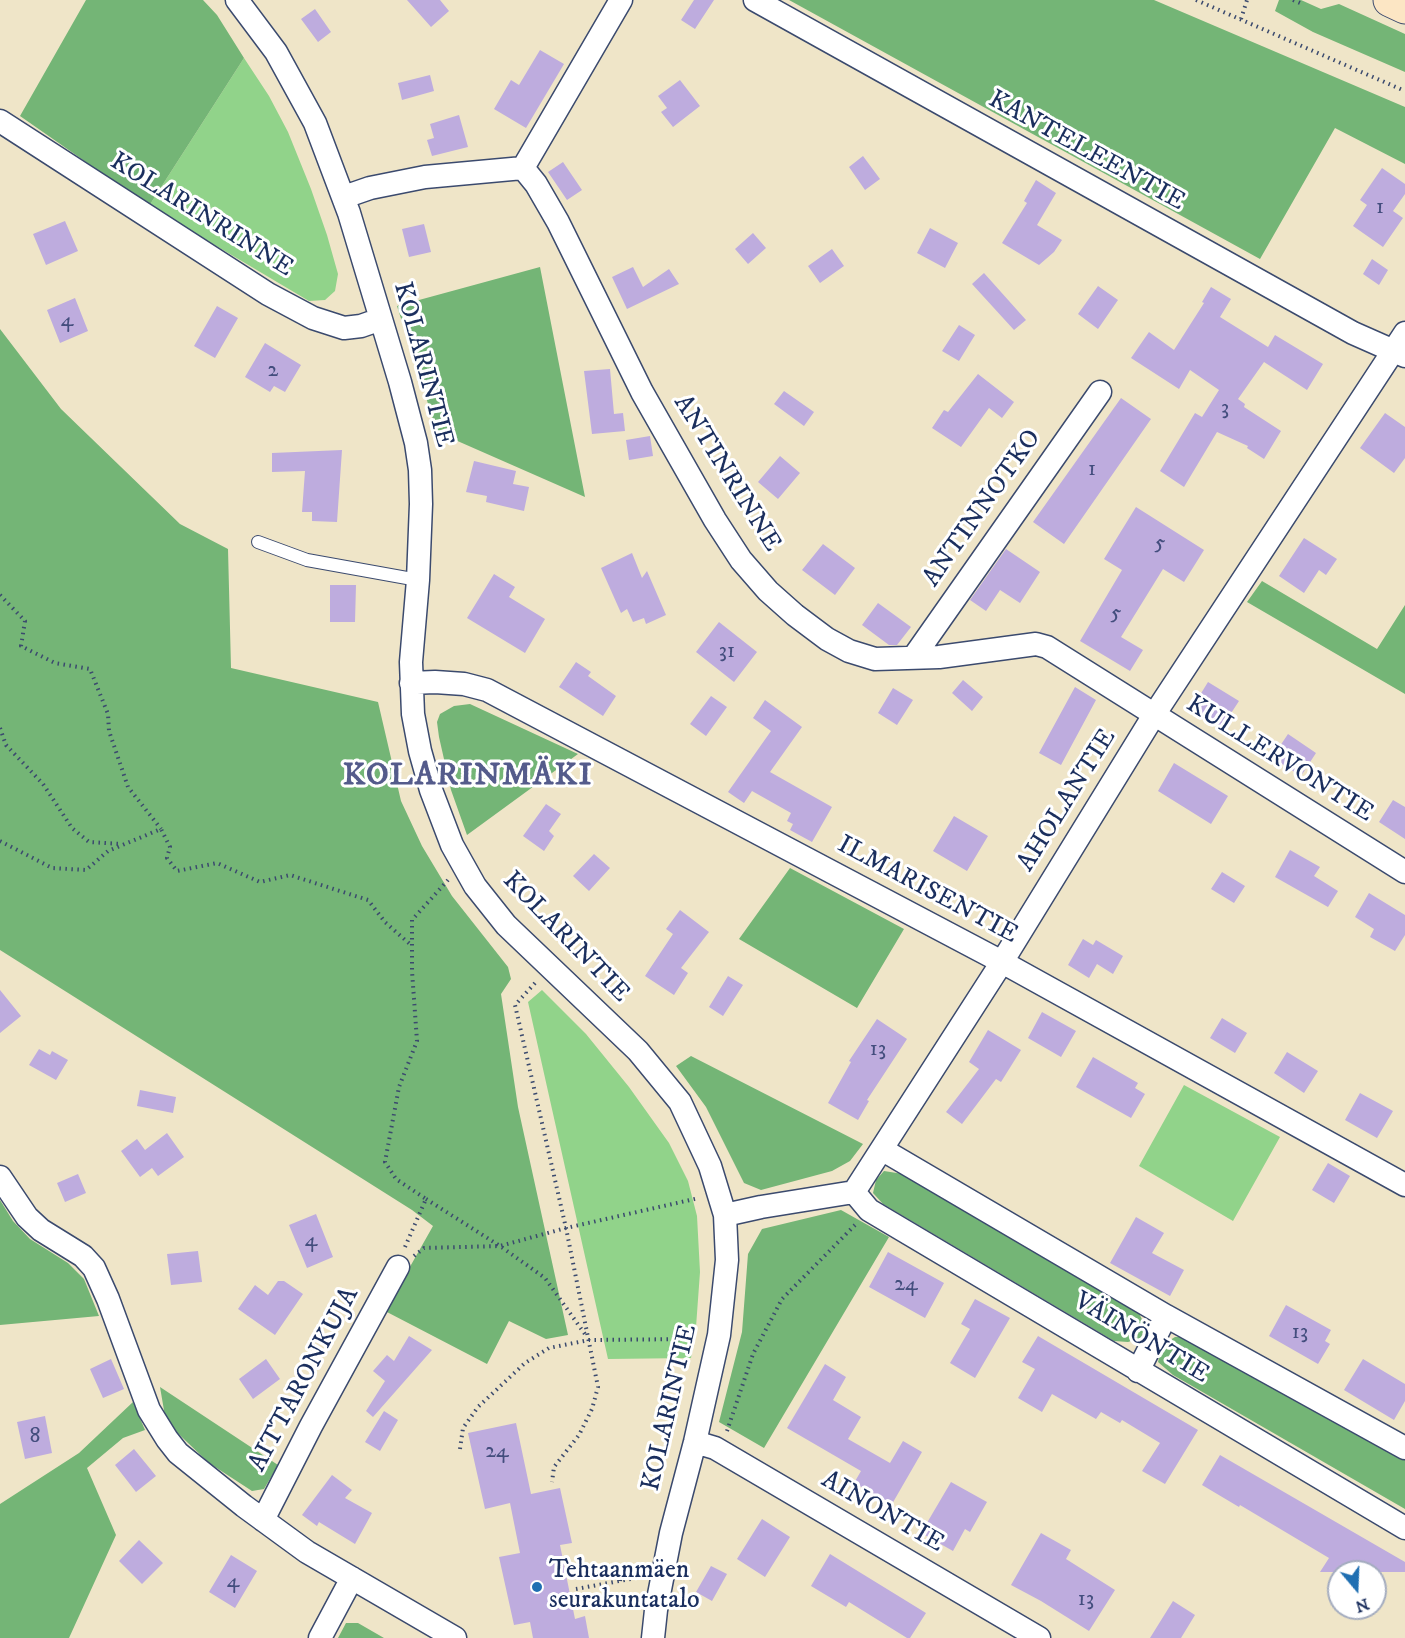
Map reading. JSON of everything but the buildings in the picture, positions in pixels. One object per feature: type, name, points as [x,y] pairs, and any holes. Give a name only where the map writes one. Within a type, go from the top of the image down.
[{"type":"main road","points":[[1390,0],[1405,7]]},
{"type":"street","name":"KOLARINTIE","points":[[237,0],[276,52],[315,123],[344,197],[416,443],[421,504],[411,683],[420,751],[431,790],[452,845],[475,886],[506,925],[638,1051],[680,1102],[720,1193],[725,1215],[727,1260],[719,1335],[695,1442],[671,1533],[653,1638]]},
{"type":"street","points":[[344,197],[370,188],[425,177],[523,168],[621,0]]},
{"type":"street","name":"KANTELEENTIE","points":[[754,0],[1353,333],[1401,347]]},
{"type":"street","name":"KOLARINRINNE","points":[[0,121],[268,294],[313,318],[344,328],[361,326],[381,319]]},
{"type":"street","name":"ANTINRINNE","points":[[523,168],[536,184],[558,222],[642,392],[715,520],[741,560],[768,591],[795,615],[827,639],[849,651],[875,659],[913,658],[1036,644],[1047,647],[1154,715]]},
{"type":"street","name":"AHOLANTIE","points":[[854,1192],[1002,962],[1154,715],[1401,347]]},
{"type":"street","name":"ANTINNOTKO","points":[[913,658],[1100,392]]},
{"type":"street","name":"ILMARISENTIE","points":[[411,683],[464,684],[487,690],[1002,962],[1405,1185]]},
{"type":"street","name":"KULLERVONTIE","points":[[1154,715],[1405,872]]},
{"type":"street","name":"VÄINÖNTIE","points":[[883,1150],[1166,1317],[1405,1448]]},
{"type":"street","points":[[0,1177],[27,1217],[41,1230],[83,1256],[94,1268],[108,1299],[144,1401],[167,1439],[194,1467],[307,1552],[455,1638]]},
{"type":"street","points":[[725,1215],[854,1192]]},
{"type":"street","name":"VÄINÖNTIE","points":[[854,1192],[869,1210],[1405,1528]]},
{"type":"street","name":"AITTARONKUJA","points":[[263,1520],[311,1426],[398,1267]]},
{"type":"street","points":[[1138,1371],[1166,1317]]},
{"type":"street","name":"AINONTIE","points":[[695,1442],[715,1448],[1039,1638]]},
{"type":"street","points":[[320,1638],[352,1578]]},
{"type":"lane","points":[[258,542],[308,560],[418,580]]},
{"type":"path","points":[[1196,0],[1405,91]]},
{"type":"path","points":[[1241,19],[1247,0]]},
{"type":"path","points":[[1293,0],[1300,3]]},
{"type":"path","points":[[0,596],[25,621],[21,646],[55,663],[90,669],[108,714],[109,731],[128,787],[161,829],[170,847],[167,858],[177,871],[217,863],[260,882],[290,875],[368,900],[385,922],[412,946]]},
{"type":"path","points":[[0,728],[6,744],[43,784],[72,828],[89,842],[124,844]]},
{"type":"path","points":[[0,841],[52,868],[86,870],[108,851],[161,829]]},
{"type":"path","points":[[452,874],[412,920],[412,971],[417,1041],[399,1087],[385,1162],[396,1179],[545,1278],[589,1340]]},
{"type":"path","points":[[540,978],[515,1005],[566,1228],[598,1387],[592,1409],[579,1435],[554,1467],[552,1482]]},
{"type":"path","points":[[398,1267],[424,1248],[500,1246],[566,1228],[720,1193]]},
{"type":"path","points":[[398,1267],[426,1199]]},
{"type":"path","points":[[726,1435],[753,1354],[782,1299],[869,1210]]},
{"type":"path","points":[[460,1449],[463,1428],[478,1407],[525,1363],[549,1348],[589,1340],[705,1338]]},
{"type":"path","points":[[620,1581],[621,1566]]},
{"type":"path","points":[[576,1589],[648,1576]]},
{"type":"green space","points":[[86,0],[203,0],[217,15],[244,58],[149,206],[20,116]]},
{"type":"green space","points":[[789,0],[1154,0],[1405,107],[1405,164],[1335,128],[1260,259]]},
{"type":"green space","points":[[1279,0],[1301,0],[1321,9],[1339,4],[1405,34],[1405,72],[1313,32],[1275,11]]},
{"type":"green space","points":[[244,58],[269,96],[288,132],[327,235],[338,274],[335,291],[325,300],[309,301],[149,206]]},
{"type":"green space","points":[[540,267],[585,497],[437,432],[397,306]]},
{"type":"green space","points":[[0,329],[61,409],[180,524],[228,549],[231,668],[378,702],[401,801],[422,846],[452,896],[508,967],[511,979],[501,994],[518,1107],[568,1335],[546,1339],[509,1321],[487,1364],[385,1311],[433,1226],[412,1210],[0,950]]},
{"type":"green space","points":[[1262,581],[1377,649],[1405,605],[1405,694],[1247,602]]},
{"type":"green space","points":[[470,704],[578,754],[467,835],[451,790],[437,722],[440,714],[454,706]]},
{"type":"green space","points":[[790,868],[904,929],[857,1008],[739,939]]},
{"type":"green space","points":[[542,990],[586,1034],[629,1087],[669,1143],[688,1181],[697,1216],[700,1272],[691,1358],[608,1359],[528,1002]]},
{"type":"green space","points":[[691,1056],[863,1144],[850,1161],[832,1171],[761,1190],[744,1183],[706,1107],[676,1066]]},
{"type":"green space","points":[[1184,1085],[1280,1137],[1233,1221],[1139,1166]]},
{"type":"green space","points":[[884,1171],[903,1174],[1139,1313],[1145,1326],[1141,1338],[1128,1342],[1114,1341],[883,1204],[873,1193],[876,1180]]},
{"type":"green space","points":[[0,1200],[13,1221],[30,1239],[68,1263],[84,1279],[99,1316],[0,1325]]},
{"type":"green space","points":[[841,1210],[889,1237],[764,1448],[719,1422],[742,1332],[748,1254],[762,1229]]},
{"type":"green space","points":[[1175,1337],[1191,1337],[1405,1458],[1405,1509],[1173,1375],[1158,1362],[1162,1345]]},
{"type":"green space","points":[[160,1387],[278,1465],[264,1489],[252,1491],[209,1463],[166,1422]]},
{"type":"green space","points":[[133,1402],[145,1430],[123,1438],[87,1468],[116,1535],[69,1638],[0,1638],[0,1504],[79,1453]]},
{"type":"green space","points":[[346,1623],[358,1623],[384,1638],[338,1638]]},
{"type":"place","name":"Tehtaanmäen seurakuntatalo","points":[[537,1587]]},
{"type":"district","name":"KOLARINMÄKI","points":[[468,777]]}]
